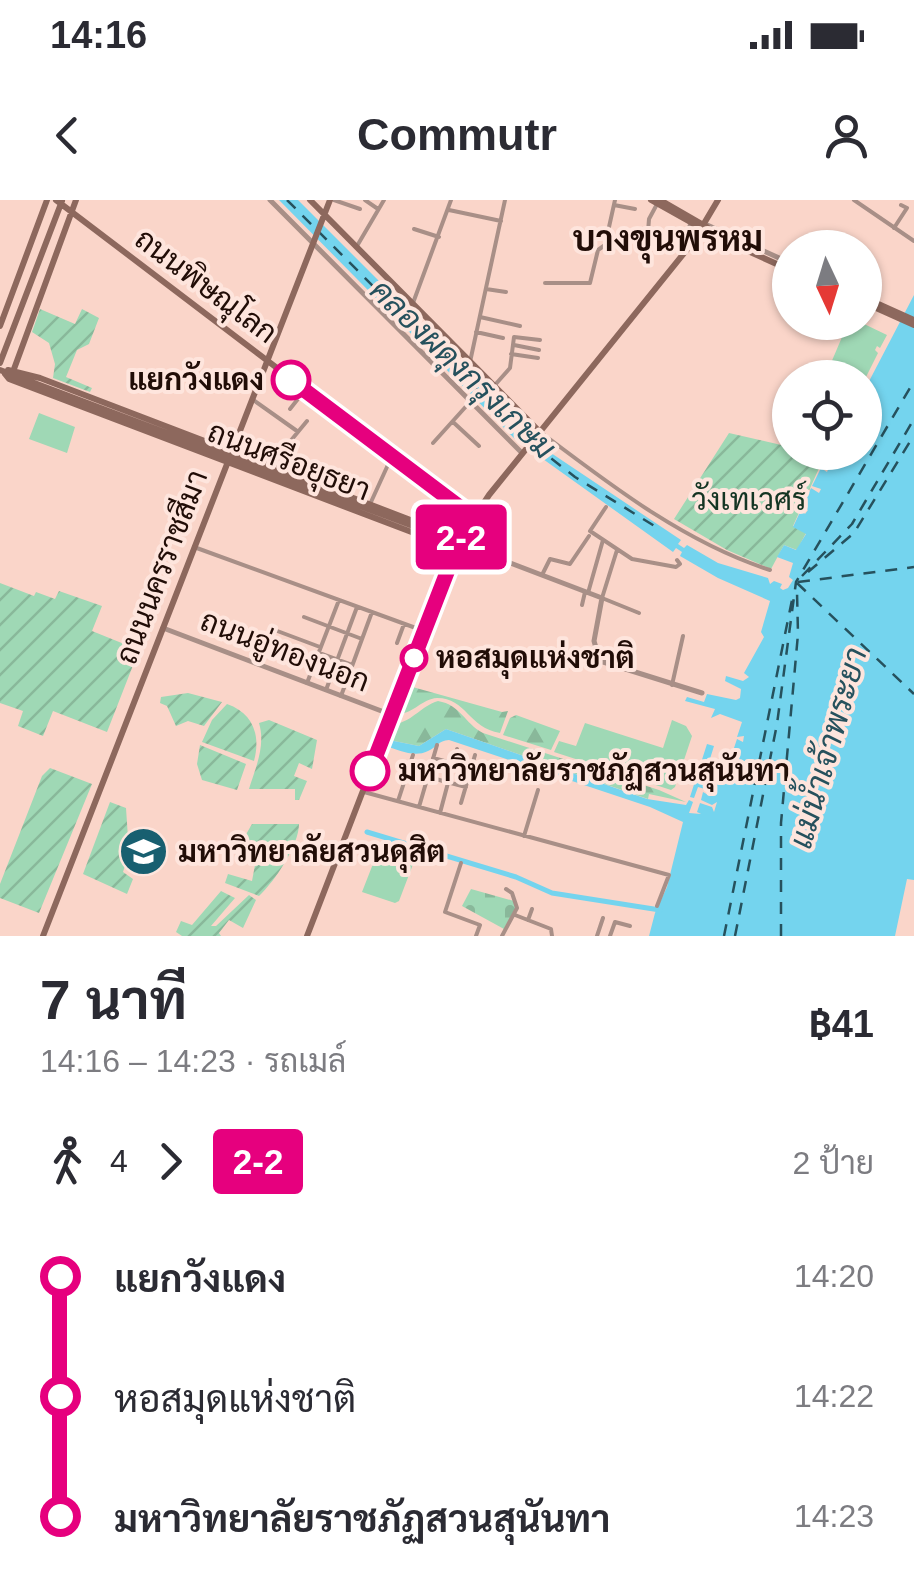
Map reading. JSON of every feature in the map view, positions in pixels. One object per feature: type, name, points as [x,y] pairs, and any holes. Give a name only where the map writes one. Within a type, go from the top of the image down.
[{"type":"main road","points":[[0,326],[47,200]]},
{"type":"main road","points":[[8,371],[18,356],[76,200]]},
{"type":"main road","points":[[310,200],[538,432]]},
{"type":"main road","name":"ถนนนครราชสีมา","points":[[43,936],[322,216],[332,200]]},
{"type":"main road","points":[[306,936],[456,541],[538,432],[693,242],[698,225],[711,214],[718,200]]},
{"type":"main road","points":[[8,371],[4,346],[60,201]]},
{"type":"main road","name":"ถนนพิษณุโลก","points":[[60,201],[473,517]]},
{"type":"main road","points":[[655,201],[698,225]]},
{"type":"main road","points":[[655,201],[772,258]]},
{"type":"main road","points":[[18,280],[42,290]]},
{"type":"main road","points":[[882,308],[914,322]]},
{"type":"main road","name":"ถนนศรีอยุธยา","points":[[8,371],[90,407],[456,541]]},
{"type":"main road","name":"ถนนศรีอยุธยา","points":[[8,371],[202,442],[229,456]]},
{"type":"main road","name":"ถนนศรีอยุธยา","points":[[158,432],[192,439]]},
{"type":"main road","name":"ถนนศรีอยุธยา","points":[[268,470],[328,494],[370,504],[383,515],[440,543],[456,541]]},
{"type":"street","points":[[270,200],[314,238],[523,452]]},
{"type":"street","points":[[332,200],[360,209]]},
{"type":"street","points":[[357,246],[384,200]]},
{"type":"street","points":[[413,303],[451,200]]},
{"type":"street","points":[[470,362],[505,200]]},
{"type":"street","points":[[854,200],[914,242]]},
{"type":"street","points":[[368,201],[379,210]]},
{"type":"street","points":[[648,232],[655,201]]},
{"type":"street","points":[[545,283],[590,283],[598,250],[605,245],[614,202],[635,209]]},
{"type":"street","points":[[894,228],[906,208],[901,204]]},
{"type":"street","points":[[450,210],[501,221]]},
{"type":"street","points":[[698,225],[711,236],[772,260]]},
{"type":"street","points":[[698,225],[772,259]]},
{"type":"street","points":[[414,229],[439,238]]},
{"type":"street","points":[[693,242],[711,236]]},
{"type":"street","points":[[486,289],[506,292]]},
{"type":"street","points":[[480,317],[520,326]]},
{"type":"street","points":[[476,332],[502,338]]},
{"type":"street","points":[[494,386],[510,368],[515,336],[540,340]]},
{"type":"street","points":[[512,345],[539,350]]},
{"type":"street","points":[[511,354],[538,358]]},
{"type":"street","points":[[290,409],[305,390]]},
{"type":"street","points":[[252,399],[298,432]]},
{"type":"street","points":[[434,443],[470,402]]},
{"type":"street","points":[[268,470],[308,421]]},
{"type":"street","points":[[452,421],[480,446]]},
{"type":"street","points":[[538,432],[710,547],[770,570]]},
{"type":"street","points":[[370,504],[392,456]]},
{"type":"street","points":[[606,507],[590,531],[632,559],[676,567],[680,563],[676,560]]},
{"type":"street","points":[[542,576],[550,559],[570,564],[589,536]]},
{"type":"street","points":[[582,605],[603,540]]},
{"type":"street","name":"ถนนศรีอยุธยา","points":[[456,541],[602,598]]},
{"type":"street","points":[[194,546],[424,631]]},
{"type":"street","points":[[617,550],[594,637],[596,653],[606,665],[702,693]]},
{"type":"street","points":[[602,598],[638,613]]},
{"type":"street","points":[[307,683],[339,600]]},
{"type":"street","points":[[326,690],[357,607]]},
{"type":"street","points":[[341,696],[372,612]]},
{"type":"street","points":[[304,618],[362,639]]},
{"type":"street","points":[[397,643],[404,624]]},
{"type":"street","name":"ถนนอู่ทองนอก","points":[[163,628],[392,716]]},
{"type":"street","points":[[272,629],[352,665]]},
{"type":"street","points":[[672,685],[683,636]]},
{"type":"street","points":[[580,650],[596,653]]},
{"type":"street","points":[[418,807],[438,745]]},
{"type":"street","points":[[440,812],[457,749]]},
{"type":"street","points":[[398,801],[413,755]]},
{"type":"street","points":[[461,803],[475,755]]},
{"type":"street","points":[[434,758],[471,768]]},
{"type":"street","points":[[428,777],[466,787]]},
{"type":"street","points":[[524,836],[538,790]]},
{"type":"street","points":[[362,792],[669,874],[657,906]]},
{"type":"street","points":[[461,863],[445,912],[480,924],[476,936]]},
{"type":"street","points":[[502,936],[517,908],[512,893],[506,889]]},
{"type":"street","points":[[528,920],[532,910]]},
{"type":"street","points":[[514,915],[552,930],[552,936]]},
{"type":"street","points":[[537,924],[540,915]]},
{"type":"street","points":[[597,936],[603,918]]},
{"type":"street","points":[[610,936],[615,922],[630,928]]},
{"type":"green space","points":[[40,309],[75,324],[82,309],[99,318],[89,344],[77,350],[66,377],[92,388],[90,392],[53,378],[55,364],[49,343],[32,332]]},
{"type":"green space","points":[[882,333],[887,335],[875,350],[878,353],[874,360],[832,360],[841,340],[882,340]]},
{"type":"green space","points":[[39,413],[75,427],[67,453],[29,439]]},
{"type":"green space","name":"วังเทเวศร์","points":[[729,433],[772,443],[772,470],[818,470],[793,526],[806,533],[797,550],[784,545],[771,569],[727,550],[674,519]]},
{"type":"green space","points":[[0,583],[34,596],[36,592],[55,599],[59,591],[102,606],[92,631],[139,650],[107,732],[53,711],[43,736],[18,726],[23,711],[0,703]]},
{"type":"green space","points":[[409,686],[508,711],[500,733],[481,725],[447,699],[432,699],[399,714]]},
{"type":"green space","points":[[188,693],[222,702],[204,726],[188,721],[176,726],[167,706],[160,703],[161,697]]},
{"type":"green space","points":[[438,701],[452,706],[483,733],[686,802],[649,794],[648,799],[446,729],[419,746],[389,740],[396,724]]},
{"type":"green space","points":[[227,704],[243,713],[253,726],[254,761],[202,742],[212,720]]},
{"type":"green space","points":[[516,715],[560,731],[551,750],[503,735],[510,718]]},
{"type":"green space","points":[[269,720],[317,740],[312,769],[299,763],[294,776],[307,781],[299,800],[295,800],[295,789],[249,789],[260,749],[259,723]]},
{"type":"green space","points":[[672,720],[686,726],[692,736],[671,790],[554,752],[559,741],[576,746],[585,723],[663,748]]},
{"type":"green space","points":[[200,745],[246,764],[237,790],[202,780],[197,764]]},
{"type":"green space","points":[[50,768],[92,784],[39,913],[0,898],[0,884],[42,776]]},
{"type":"green space","points":[[110,802],[126,808],[129,853],[123,872],[133,879],[127,894],[83,874]]},
{"type":"green space","points":[[252,824],[299,824],[285,862],[259,896],[225,883],[228,874],[252,881],[255,865],[237,857],[237,850]]},
{"type":"green space","points":[[380,846],[415,859],[395,903],[362,892]]},
{"type":"green space","points":[[471,889],[514,901],[516,907],[504,929],[462,906]]},
{"type":"green space","points":[[221,891],[235,898],[211,926],[216,926],[249,895],[256,900],[243,928],[229,920],[219,933],[221,936],[182,936],[176,932],[181,921],[192,925]]},
{"type":"water","points":[[279,200],[298,200],[551,453],[681,540],[678,544],[684,548],[687,545],[718,563],[768,578],[770,584],[782,584],[783,590],[793,580],[789,577],[793,563],[777,557],[784,545],[796,550],[806,534],[793,527],[801,510],[805,514],[808,510],[802,508],[811,488],[819,493],[821,489],[812,486],[820,470],[882,470],[880,360],[914,295],[914,880],[907,879],[895,936],[649,936],[667,887],[683,822],[650,807],[449,740],[417,754],[386,746],[389,740],[419,746],[446,729],[647,799],[686,805],[689,800],[693,802],[689,813],[701,814],[697,812],[700,803],[712,807],[714,812],[717,802],[712,805],[701,800],[703,792],[710,796],[712,791],[698,787],[694,798],[690,797],[707,744],[714,746],[705,775],[723,781],[737,739],[743,742],[744,736],[737,737],[742,722],[720,714],[711,718],[715,709],[685,701],[687,697],[704,702],[707,694],[740,698],[741,689],[725,681],[726,676],[743,681],[749,677],[744,673],[764,637],[761,632],[770,601],[718,578],[680,556],[682,552],[676,548],[673,552],[515,439]]},
{"type":"waterway","points":[[367,832],[516,877],[552,893],[660,910]]},
{"type":"ferry route","points":[[287,200],[444,357],[458,362],[463,376],[528,440]]},
{"type":"ferry route","points":[[735,936],[777,724],[796,582],[914,381]]},
{"type":"ferry route","points":[[802,576],[852,524],[914,419]]},
{"type":"ferry route","points":[[808,572],[854,533],[914,435]]},
{"type":"ferry route","points":[[534,445],[575,477],[661,530]]},
{"type":"ferry route","points":[[798,582],[914,567]]},
{"type":"ferry route","points":[[797,583],[914,694]]},
{"type":"ferry route","points":[[781,936],[781,823],[798,634],[797,592]]},
{"type":"ferry route","points":[[724,936],[793,595]]},
{"type":"bus line","name":"2-2","points":[[291,380],[473,517],[458,544],[370,771]]},
{"type":"place","name":"แยกวังแดง","points":[[291,380]]},
{"type":"place","name":"หอสมุดแห่งชาติ","points":[[414,658]]},
{"type":"place","name":"มหาวิทยาลัยราชภัฏสวนสุนันทา","points":[[370,771]]},
{"type":"place","name":"มหาวิทยาลัยสวนดุสิต","points":[[143,852]]},
{"type":"district","name":"บางขุนพรหม","points":[[668,239]]},
{"type":"water label","name":"คลองผดุงกรุงเกษม","points":[[463,369]]},
{"type":"water label","name":"แม่น้ำเจ้าพระยา","points":[[828,748]]}]
